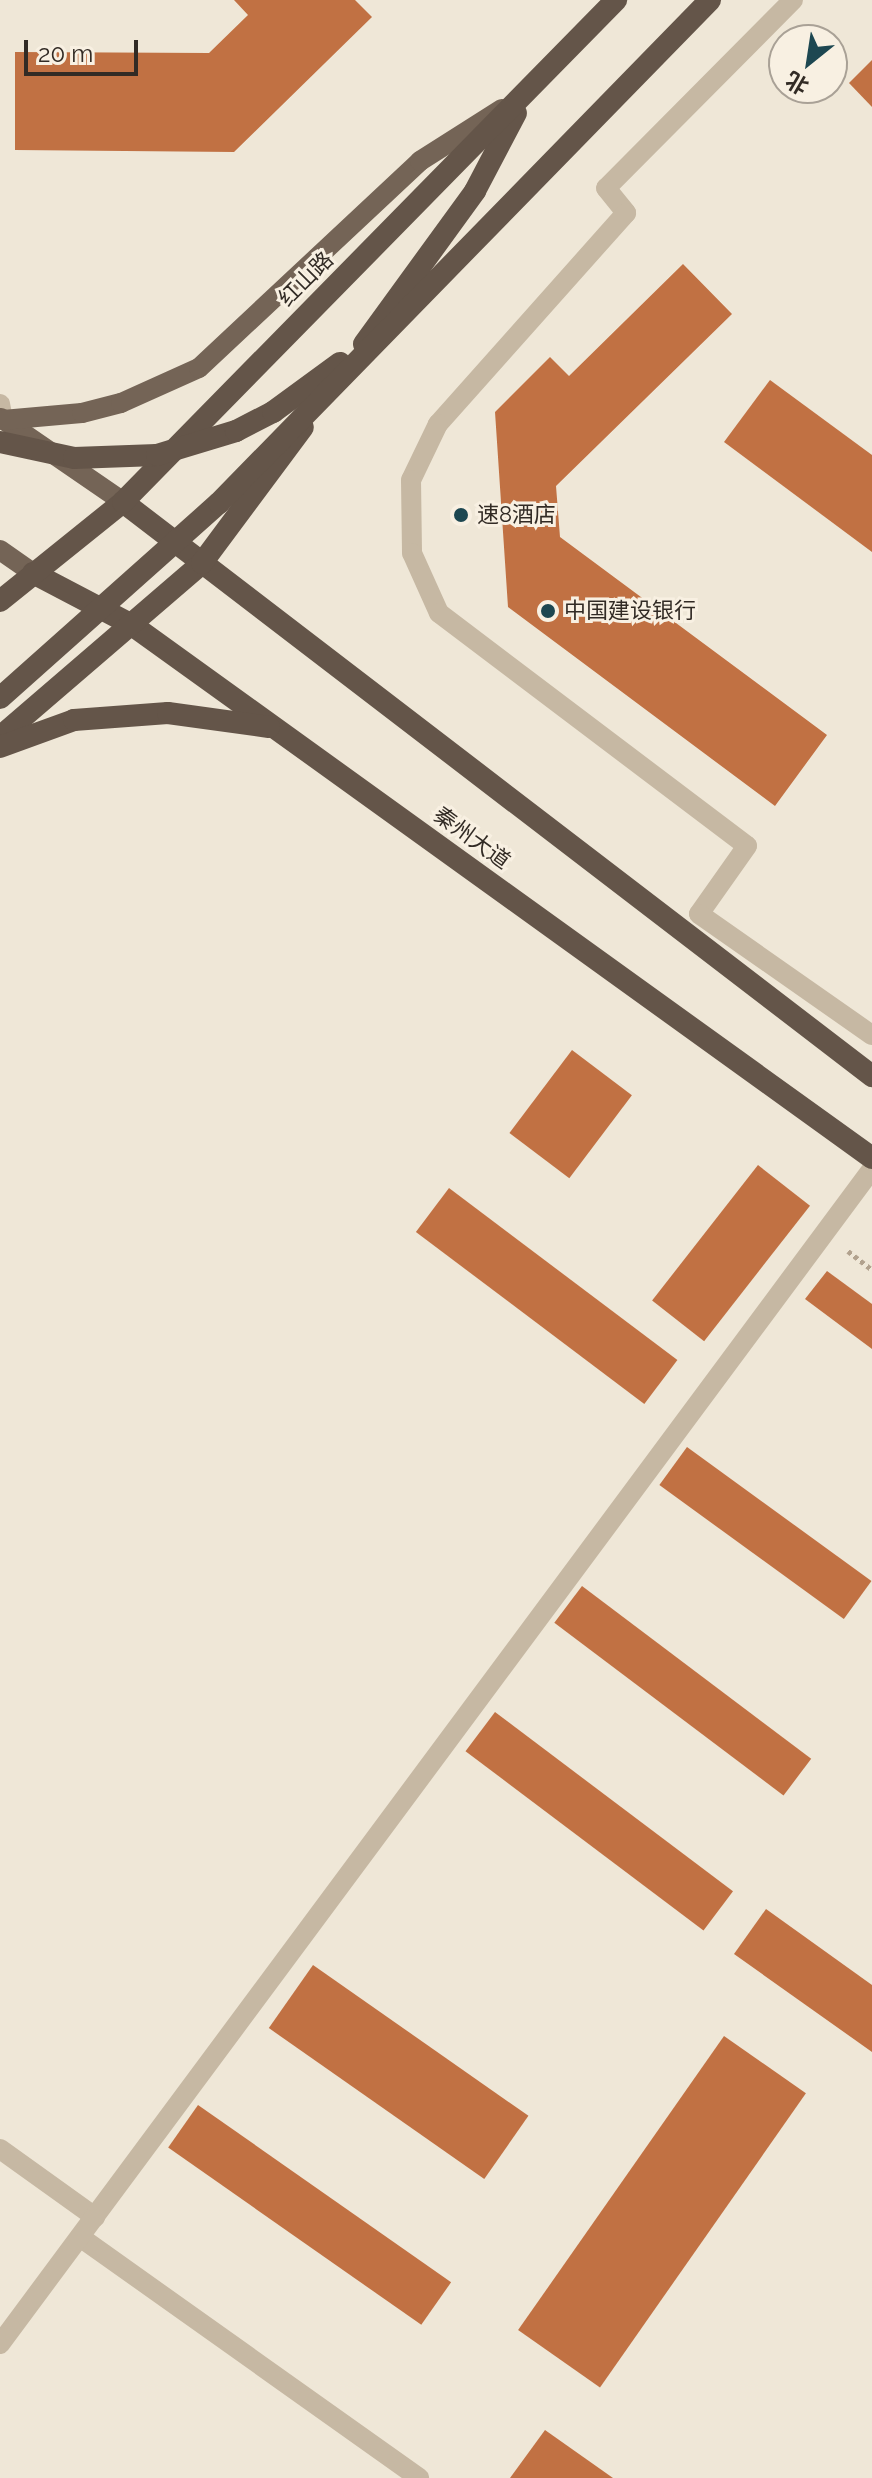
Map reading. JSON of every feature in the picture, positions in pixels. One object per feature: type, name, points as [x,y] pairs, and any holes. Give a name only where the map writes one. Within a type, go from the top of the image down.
[{"type":"highway","name":"红山路","points":[[0,601],[123,502],[616,0]]},
{"type":"highway","points":[[0,698],[219,503],[710,0]]},
{"type":"highway","name":"红山路","points":[[0,737],[202,563],[475,191],[525,94]]},
{"type":"highway","points":[[0,442],[74,458],[116,459],[197,445],[273,412],[399,318]]},
{"type":"highway","points":[[123,502],[872,1076]]},
{"type":"highway","name":"秦州大道","points":[[33,573],[132,625],[872,1158]]},
{"type":"highway","points":[[0,747],[74,720],[168,713],[274,728]]},
{"type":"main road","points":[[1,414],[82,413],[121,403],[199,368],[420,161],[525,94]]},
{"type":"main road","points":[[1,414],[123,502]]},
{"type":"main road","points":[[0,550],[33,573]]},
{"type":"lane","points":[[793,0],[606,188],[626,213],[438,424],[411,480],[412,553],[439,613],[747,846],[699,914],[872,1035]]},
{"type":"lane","points":[[0,560],[33,573]]},
{"type":"lane","points":[[0,2344],[872,1169]]},
{"type":"lane","points":[[0,2149],[95,2217]]},
{"type":"lane","points":[[80,2237],[419,2478]]},
{"type":"building","points":[[234,0],[355,0],[372,17],[234,152],[15,150],[15,52],[209,53],[248,15]]},
{"type":"building","points":[[872,60],[872,107],[849,83]]},
{"type":"building","points":[[683,264],[732,314],[556,486],[560,537],[827,735],[775,806],[508,607],[495,412],[550,357],[569,376]]},
{"type":"building","points":[[770,380],[872,455],[872,552],[724,442]]},
{"type":"building","points":[[572,1050],[632,1095],[569,1178],[509,1133]]},
{"type":"building","points":[[758,1165],[810,1206],[704,1341],[652,1301]]},
{"type":"building","points":[[449,1188],[677,1360],[644,1404],[416,1232]]},
{"type":"building","points":[[827,1271],[872,1304],[872,1349],[805,1299]]},
{"type":"building","points":[[687,1447],[871,1581],[844,1619],[659,1485]]},
{"type":"building","points":[[582,1586],[811,1759],[784,1795],[554,1623]]},
{"type":"building","points":[[495,1712],[733,1891],[704,1930],[466,1751]]},
{"type":"building","points":[[766,1909],[872,1985],[872,2052],[734,1954]]},
{"type":"building","points":[[313,1965],[528,2116],[484,2179],[269,2028]]},
{"type":"building","points":[[724,2036],[806,2093],[600,2387],[518,2330]]},
{"type":"building","points":[[198,2105],[451,2282],[421,2325],[168,2148]]},
{"type":"building","points":[[545,2430],[613,2478],[510,2478]]},
{"type":"place","name":"速8酒店","points":[[461,515]]},
{"type":"place","name":"中国建设银行","points":[[548,611]]}]
